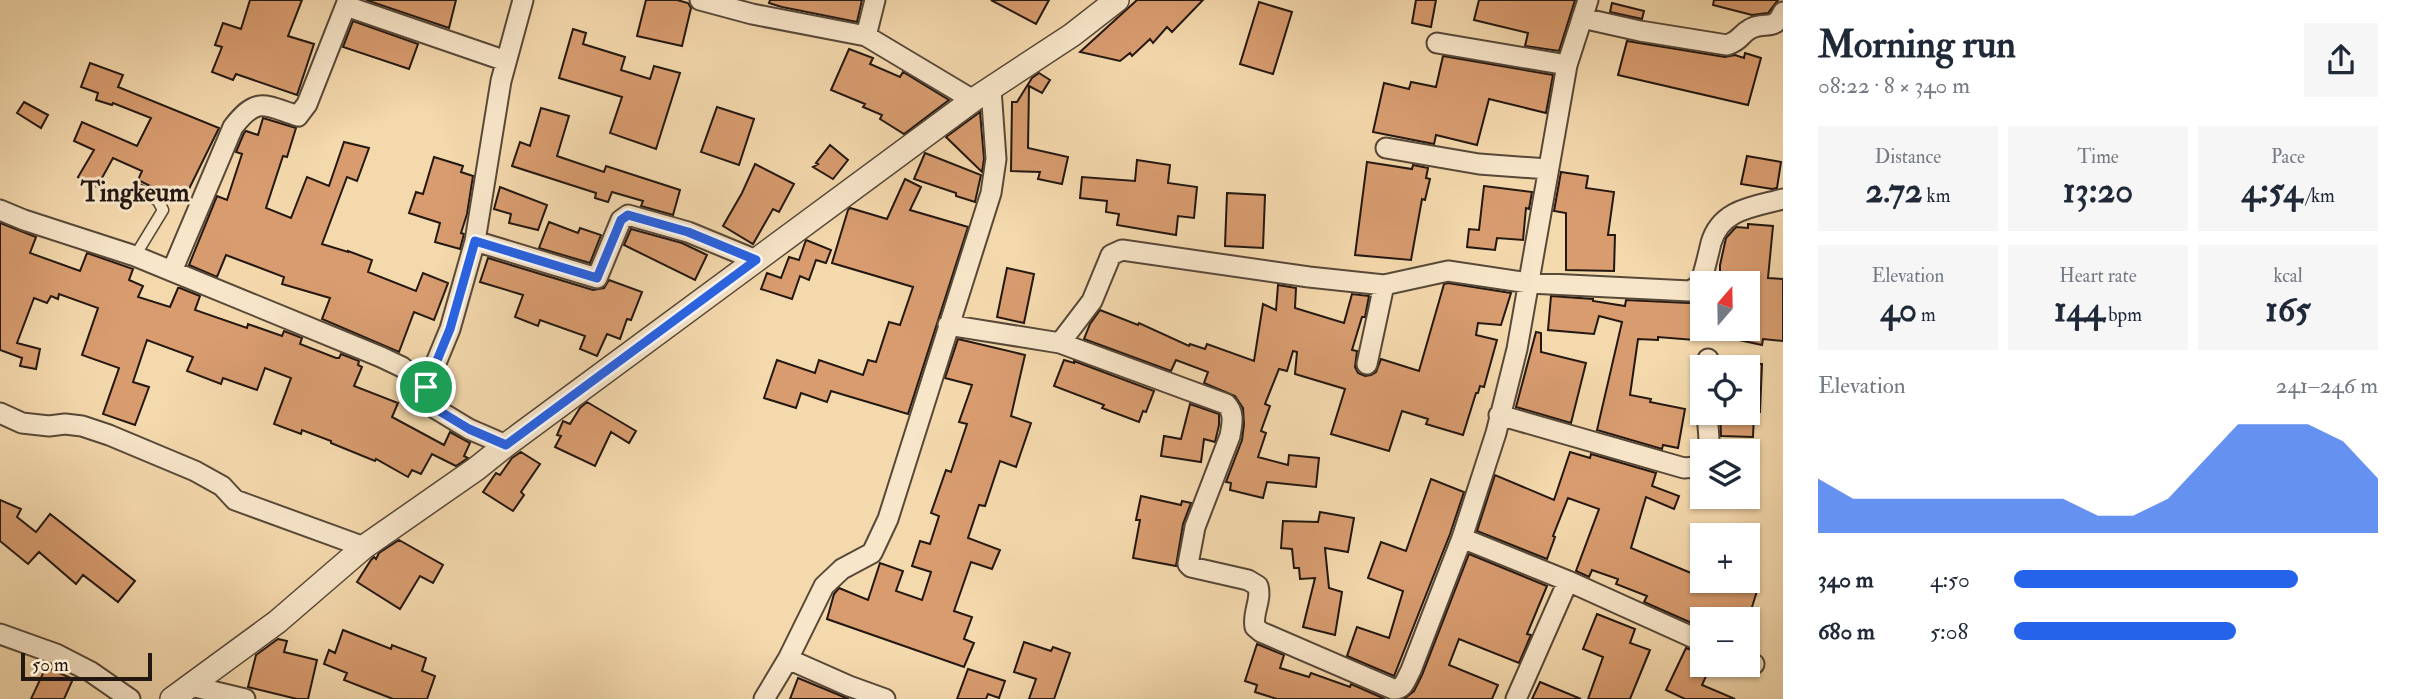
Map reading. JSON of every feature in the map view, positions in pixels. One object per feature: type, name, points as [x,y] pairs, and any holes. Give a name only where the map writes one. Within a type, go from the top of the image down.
[{"type":"street","points":[[426,387],[450,329],[475,241],[506,61],[523,0]]},
{"type":"street","points":[[700,0],[752,14],[866,36],[982,94]]},
{"type":"street","points":[[866,36],[874,0]]},
{"type":"street","points":[[172,699],[277,622],[364,547],[476,469],[982,94],[1073,35],[1117,0]]},
{"type":"street","points":[[172,271],[233,127],[253,106],[265,106],[298,116],[307,104],[347,3],[506,61]]},
{"type":"street","points":[[948,325],[1060,343],[1226,404],[1230,408],[1233,421],[1230,436],[1195,527],[1188,564],[1191,567],[1248,580],[1258,586],[1260,593],[1254,620],[1255,627],[1261,632],[1399,690],[1411,670],[1462,538],[1496,433],[1517,349],[1567,65],[1585,9],[1640,31],[1727,44],[1738,41],[1749,29],[1772,25],[1779,21],[1783,12]]},
{"type":"street","points":[[1437,43],[1567,65]]},
{"type":"street","points":[[764,699],[788,659],[824,586],[842,569],[872,553],[888,519],[991,193],[996,159],[982,94]]},
{"type":"street","points":[[1387,149],[1479,164],[1548,169]]},
{"type":"street","points":[[1060,343],[1092,301],[1111,255],[1122,250],[1297,276],[1384,285],[1448,271],[1529,283],[1690,290],[1701,281],[1712,240],[1726,217],[1783,199]]},
{"type":"street","points":[[0,210],[135,256],[381,357],[402,367],[426,387],[436,409],[469,429],[506,445]]},
{"type":"street","points":[[475,241],[597,278],[621,220],[628,215],[688,232],[756,260]]},
{"type":"street","points":[[1367,364],[1384,285]]},
{"type":"street","points":[[0,413],[22,423],[82,425],[195,471],[222,486],[235,500],[364,547]]},
{"type":"street","points":[[1499,415],[1684,468],[1690,467]]},
{"type":"street","points":[[1462,538],[1568,581],[1690,636]]},
{"type":"street","points":[[1516,699],[1568,581]]},
{"type":"street","points":[[0,634],[56,654],[91,672],[130,699]]},
{"type":"street","points":[[788,659],[849,687],[886,699]]},
{"type":"street","points":[[191,685],[245,699]]},
{"type":"lane","points":[[135,256],[163,209],[158,201],[140,190]]},
{"type":"building","points":[[250,0],[302,0],[288,36],[314,44],[297,95],[236,74],[233,80],[212,72],[222,47],[215,45],[223,23],[241,29]]},
{"type":"building","points":[[366,0],[456,0],[449,28]]},
{"type":"building","points":[[646,0],[677,0],[688,3],[691,8],[682,46],[637,36]]},
{"type":"building","points":[[770,0],[862,0],[857,22],[782,7],[769,3]]},
{"type":"building","points":[[991,0],[1049,0],[1036,24]]},
{"type":"building","points":[[1137,0],[1203,0],[1172,32],[1167,27],[1153,43],[1150,39],[1132,56],[1130,53],[1120,61],[1080,52]]},
{"type":"building","points":[[1416,0],[1436,0],[1431,27],[1412,23]]},
{"type":"building","points":[[1479,0],[1575,0],[1559,51],[1525,46],[1528,33],[1474,20]]},
{"type":"building","points":[[1714,0],[1778,0],[1768,13],[1752,15],[1713,5]]},
{"type":"building","points":[[1259,2],[1292,12],[1273,74],[1240,64]]},
{"type":"building","points":[[1612,3],[1644,11],[1642,19],[1610,12]]},
{"type":"building","points":[[353,21],[418,44],[409,69],[343,47]]},
{"type":"building","points":[[573,29],[586,33],[583,44],[625,57],[621,70],[650,79],[654,66],[680,73],[656,149],[610,133],[622,97],[559,78]]},
{"type":"building","points":[[1627,41],[1725,57],[1735,55],[1744,58],[1745,53],[1761,58],[1748,105],[1618,75]]},
{"type":"building","points":[[849,49],[873,58],[870,64],[900,77],[903,72],[949,100],[904,134],[880,119],[882,115],[863,107],[865,104],[831,90]]},
{"type":"building","points":[[1443,56],[1553,75],[1546,113],[1489,99],[1477,145],[1436,135],[1434,144],[1373,132],[1384,83],[1409,89],[1411,82],[1436,87]]},
{"type":"building","points":[[90,63],[123,75],[118,87],[219,128],[187,193],[174,187],[170,196],[138,180],[142,171],[113,158],[97,187],[78,177],[94,150],[74,141],[82,122],[137,146],[151,118],[113,103],[112,105],[96,100],[98,93],[81,87]]},
{"type":"building","points":[[1039,73],[1050,80],[1042,93],[1029,86],[1028,148],[1068,157],[1062,184],[1038,179],[1040,172],[1011,171],[1012,102],[1017,102],[1032,78]]},
{"type":"building","points":[[24,102],[48,115],[41,128],[17,113]]},
{"type":"building","points":[[717,107],[754,119],[739,165],[701,152]]},
{"type":"building","points":[[541,108],[569,116],[557,156],[604,172],[606,166],[680,190],[673,215],[641,206],[643,201],[612,192],[608,202],[595,198],[596,193],[512,166],[520,142],[530,146]]},
{"type":"building","points":[[980,112],[984,159],[982,172],[946,137]]},
{"type":"building","points":[[263,118],[296,128],[287,157],[283,156],[266,208],[291,218],[307,177],[329,186],[344,142],[369,148],[357,181],[347,177],[322,244],[372,260],[368,272],[416,291],[423,273],[448,283],[434,320],[414,312],[399,352],[322,319],[330,298],[282,284],[284,277],[226,255],[217,277],[189,265],[217,196],[227,200],[242,154],[236,152],[244,133],[246,131],[258,135]]},
{"type":"building","points":[[830,145],[848,160],[833,179],[813,167],[818,164],[816,163]]},
{"type":"building","points":[[925,153],[981,175],[975,202],[914,179]]},
{"type":"building","points":[[1747,156],[1781,162],[1777,188],[1741,184]]},
{"type":"building","points":[[434,157],[463,166],[461,172],[473,176],[460,249],[435,242],[440,223],[409,213],[416,192],[423,194]]},
{"type":"building","points":[[1137,160],[1170,165],[1168,183],[1197,187],[1194,218],[1178,216],[1176,235],[1117,225],[1119,214],[1106,212],[1107,201],[1080,198],[1082,177],[1135,181]]},
{"type":"building","points":[[1367,162],[1412,169],[1413,165],[1428,168],[1426,178],[1430,179],[1425,200],[1422,199],[1411,260],[1355,255]]},
{"type":"building","points":[[755,164],[794,184],[779,212],[773,209],[753,244],[723,226]]},
{"type":"building","points":[[1561,172],[1588,176],[1586,188],[1614,192],[1608,235],[1615,235],[1614,271],[1566,270],[1566,213],[1554,211]]},
{"type":"building","points":[[905,179],[921,187],[910,210],[968,227],[908,414],[831,391],[827,402],[801,393],[796,408],[764,398],[777,360],[815,373],[819,360],[863,375],[868,360],[876,362],[889,322],[900,325],[913,287],[832,263],[848,210],[850,208],[887,219]]},
{"type":"building","points":[[1484,186],[1532,192],[1529,209],[1526,208],[1523,240],[1497,238],[1495,250],[1467,247],[1469,229],[1479,230]]},
{"type":"building","points":[[500,187],[547,205],[538,230],[509,223],[511,214],[494,209]]},
{"type":"building","points":[[1227,193],[1265,195],[1263,248],[1225,246]]},
{"type":"building","points":[[549,222],[578,233],[580,228],[601,235],[590,263],[539,248]]},
{"type":"building","points":[[0,223],[36,237],[30,253],[80,271],[87,253],[133,269],[129,280],[143,286],[138,297],[170,307],[180,288],[200,296],[195,310],[247,328],[248,324],[282,336],[284,331],[302,338],[300,344],[336,358],[341,354],[359,361],[358,365],[362,367],[354,386],[398,403],[392,417],[444,445],[450,432],[470,443],[464,456],[468,458],[456,466],[432,454],[421,474],[412,470],[408,477],[376,459],[375,461],[331,441],[302,430],[301,434],[274,424],[291,378],[265,368],[257,390],[223,378],[221,384],[187,371],[193,357],[147,340],[133,382],[149,387],[135,425],[103,414],[119,368],[82,355],[98,308],[59,294],[58,299],[51,296],[47,303],[34,298],[17,343],[40,349],[36,369],[20,366],[22,358],[0,350]]},
{"type":"building","points":[[1748,224],[1773,226],[1768,278],[1783,279],[1783,341],[1763,339],[1762,345],[1744,341],[1760,341],[1760,271],[1720,271],[1726,238],[1736,227],[1748,228]]},
{"type":"building","points":[[631,229],[682,243],[707,255],[695,280],[624,245]]},
{"type":"building","points":[[806,240],[831,250],[826,263],[816,260],[809,280],[800,276],[792,299],[761,289],[767,273],[781,278],[789,257],[799,260]]},
{"type":"building","points":[[488,258],[593,290],[604,288],[609,280],[642,292],[631,320],[627,319],[620,339],[607,334],[597,356],[580,349],[585,336],[540,320],[538,326],[515,317],[523,295],[480,282]]},
{"type":"building","points":[[1007,268],[1034,274],[1024,323],[997,317]]},
{"type":"building","points":[[1444,284],[1511,293],[1501,325],[1478,323],[1476,335],[1497,340],[1484,387],[1480,386],[1476,393],[1463,435],[1426,424],[1428,419],[1402,411],[1389,451],[1331,434],[1345,389],[1295,374],[1297,352],[1293,351],[1287,371],[1279,369],[1265,404],[1270,406],[1261,431],[1266,433],[1258,457],[1288,465],[1289,455],[1319,458],[1316,487],[1267,482],[1263,498],[1230,490],[1231,483],[1226,482],[1242,440],[1243,408],[1235,396],[1204,383],[1208,372],[1176,360],[1171,371],[1084,339],[1100,310],[1138,325],[1139,323],[1189,346],[1190,344],[1205,349],[1207,344],[1254,361],[1263,304],[1276,310],[1278,285],[1296,288],[1295,308],[1344,323],[1352,294],[1369,296],[1365,317],[1362,317],[1352,350],[1357,351],[1355,367],[1358,373],[1365,376],[1376,372],[1381,359],[1419,371]]},
{"type":"building","points":[[1551,296],[1593,299],[1625,306],[1626,300],[1690,303],[1690,340],[1658,337],[1658,340],[1638,339],[1630,395],[1685,409],[1678,448],[1663,445],[1662,449],[1597,430],[1622,322],[1599,316],[1594,334],[1548,330]]},
{"type":"building","points":[[1536,332],[1541,333],[1541,352],[1586,363],[1571,423],[1516,407]]},
{"type":"building","points":[[958,339],[1025,355],[1011,416],[1031,423],[1016,467],[1000,461],[985,506],[979,505],[968,538],[1000,550],[992,569],[971,562],[954,611],[972,617],[964,639],[974,643],[964,667],[827,619],[834,594],[839,588],[868,600],[880,563],[903,571],[896,591],[922,600],[931,572],[912,566],[920,541],[930,544],[939,516],[931,513],[946,470],[951,472],[967,424],[959,422],[972,385],[945,378]]},
{"type":"building","points":[[1064,360],[1074,361],[1154,391],[1139,422],[1054,386]]},
{"type":"building","points":[[1760,364],[1762,364],[1760,412]]},
{"type":"building","points":[[587,402],[636,431],[629,443],[611,432],[595,466],[555,447],[561,436],[557,435],[563,421],[570,424]]},
{"type":"building","points":[[1190,404],[1219,414],[1215,442],[1204,439],[1201,462],[1161,456],[1164,436],[1181,439]]},
{"type":"building","points":[[1721,425],[1754,425],[1753,437],[1721,436]]},
{"type":"building","points":[[521,452],[540,464],[521,492],[524,495],[513,511],[483,492],[496,473],[500,475],[512,458]]},
{"type":"building","points":[[1570,452],[1590,458],[1591,454],[1656,473],[1652,486],[1679,496],[1674,509],[1646,497],[1631,548],[1690,573],[1690,593],[1756,593],[1752,607],[1690,607],[1690,622],[1644,602],[1647,596],[1616,584],[1618,579],[1592,570],[1589,577],[1576,571],[1599,509],[1568,498],[1547,559],[1477,531],[1495,475],[1554,500]]},
{"type":"building","points":[[1431,479],[1464,492],[1394,676],[1347,656],[1357,627],[1389,638],[1403,591],[1368,578],[1381,542],[1406,551]]},
{"type":"building","points":[[1141,496],[1181,505],[1182,501],[1191,503],[1183,524],[1176,566],[1133,558]]},
{"type":"building","points":[[0,500],[21,509],[17,517],[36,532],[50,514],[135,581],[118,602],[83,575],[76,584],[39,552],[28,564],[0,541]]},
{"type":"building","points":[[1320,512],[1354,518],[1348,552],[1325,548],[1329,588],[1342,592],[1335,635],[1303,627],[1315,578],[1300,579],[1299,568],[1294,568],[1292,549],[1281,548],[1283,521],[1318,522]]},
{"type":"building","points":[[399,540],[443,565],[433,583],[420,576],[400,609],[357,582],[374,557],[376,559],[379,553]]},
{"type":"building","points":[[1469,554],[1547,586],[1527,634],[1531,635],[1519,663],[1459,639],[1449,665],[1498,685],[1492,699],[1404,699],[1414,691],[1422,675]]},
{"type":"building","points":[[1597,614],[1635,629],[1630,643],[1650,650],[1630,699],[1588,699],[1603,657],[1583,649]]},
{"type":"building","points":[[343,630],[391,649],[392,645],[426,658],[422,671],[435,676],[427,699],[393,699],[344,680],[347,673],[324,664],[329,650],[335,653]]},
{"type":"building","points":[[278,639],[287,641],[284,652],[317,660],[308,699],[297,699],[248,687],[256,655]]},
{"type":"building","points":[[1024,642],[1051,651],[1053,647],[1070,653],[1054,699],[1029,699],[1036,679],[1014,672]]},
{"type":"building","points":[[1257,644],[1284,655],[1280,668],[1309,677],[1311,673],[1350,687],[1351,684],[1385,699],[1277,699],[1255,692],[1257,685],[1245,681]]},
{"type":"building","points":[[1686,648],[1690,649],[1690,677],[1706,677],[1702,685],[1735,699],[1685,699],[1666,690]]},
{"type":"building","points":[[46,667],[73,679],[64,699],[31,699]]},
{"type":"building","points":[[968,669],[1005,681],[999,698],[988,694],[986,699],[957,699]]},
{"type":"building","points":[[798,678],[844,697],[849,699],[790,699]]},
{"type":"building","points":[[1540,682],[1581,699],[1532,699]]},
{"type":"district","name":"Tingkeum","points":[[135,193]]},
{"type":"route","points":[[628,215],[688,232],[756,260],[506,445],[469,429],[436,409],[426,387],[450,329],[475,241],[597,278],[601,274],[621,220],[628,215]]}]
